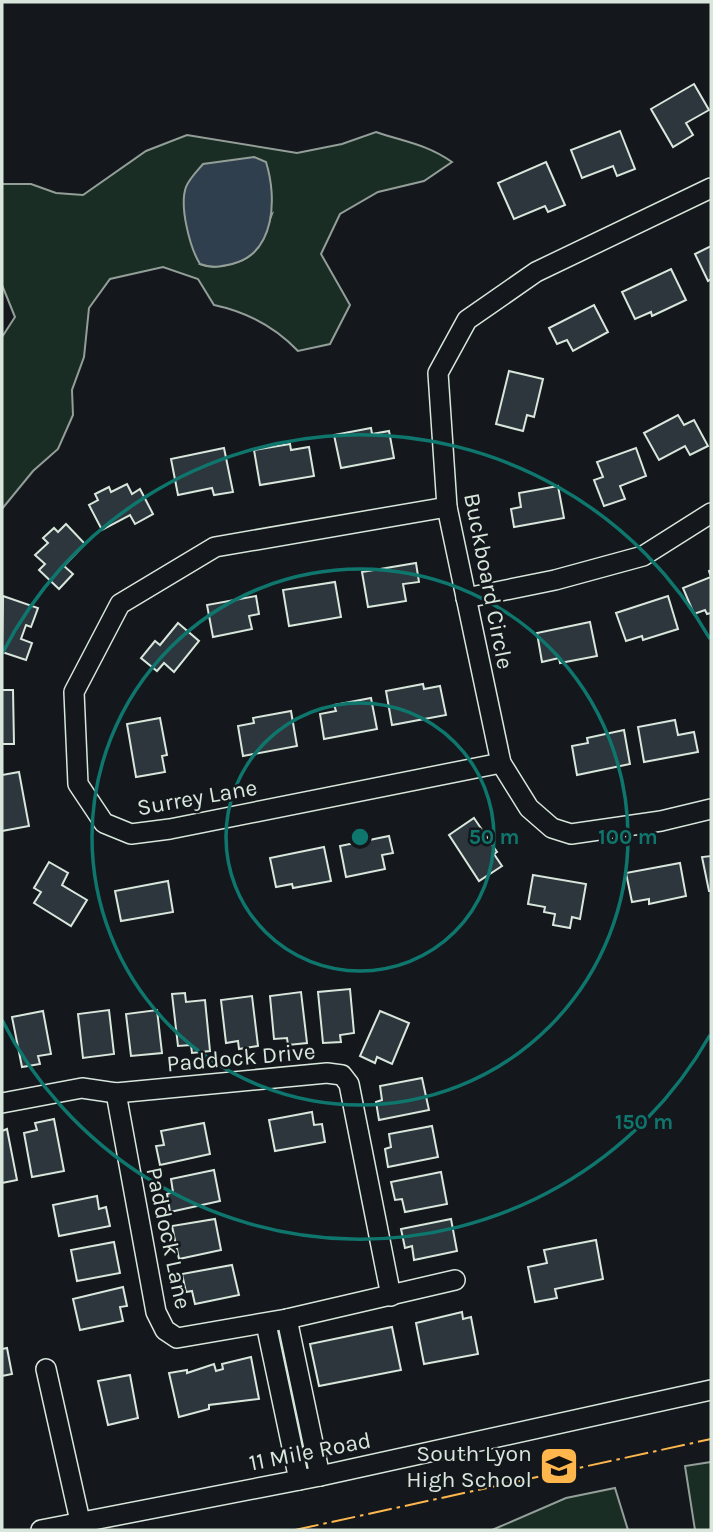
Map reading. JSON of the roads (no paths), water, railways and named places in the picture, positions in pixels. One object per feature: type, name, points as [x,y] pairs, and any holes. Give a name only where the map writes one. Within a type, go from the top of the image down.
[{"type":"street","name":"Buckboard Circle","points":[[711,188],[536,272],[467,320],[438,373],[447,506],[501,764],[529,808],[552,828],[571,834],[661,821],[711,809]]},
{"type":"street","name":"Surrey Lane","points":[[447,506],[215,547],[120,604],[74,692],[78,784],[104,823],[131,834],[170,830],[501,764]]},
{"type":"street","points":[[466,598],[643,556],[711,513]]},
{"type":"street","name":"Paddock Drive","points":[[2,1103],[82,1088],[116,1093],[327,1073],[342,1075],[349,1084],[391,1296]]},
{"type":"street","name":"Paddock Lane","points":[[116,1093],[156,1312],[165,1330],[177,1338],[266,1324],[455,1280]]},
{"type":"street","points":[[287,1319],[320,1476]]},
{"type":"street","points":[[266,1324],[299,1480]]},
{"type":"street","points":[[46,1369],[81,1526]]},
{"type":"street","name":"11 Mile Road","points":[[41,1530],[81,1526],[711,1390]]},
{"type":"water","points":[[254,157],[266,162],[270,176],[272,207],[265,236],[247,258],[220,266],[200,264],[189,238],[185,215],[184,195],[187,184],[203,164]]},
{"type":"place","name":"South Lyon High School","points":[[559,1466]]}]
